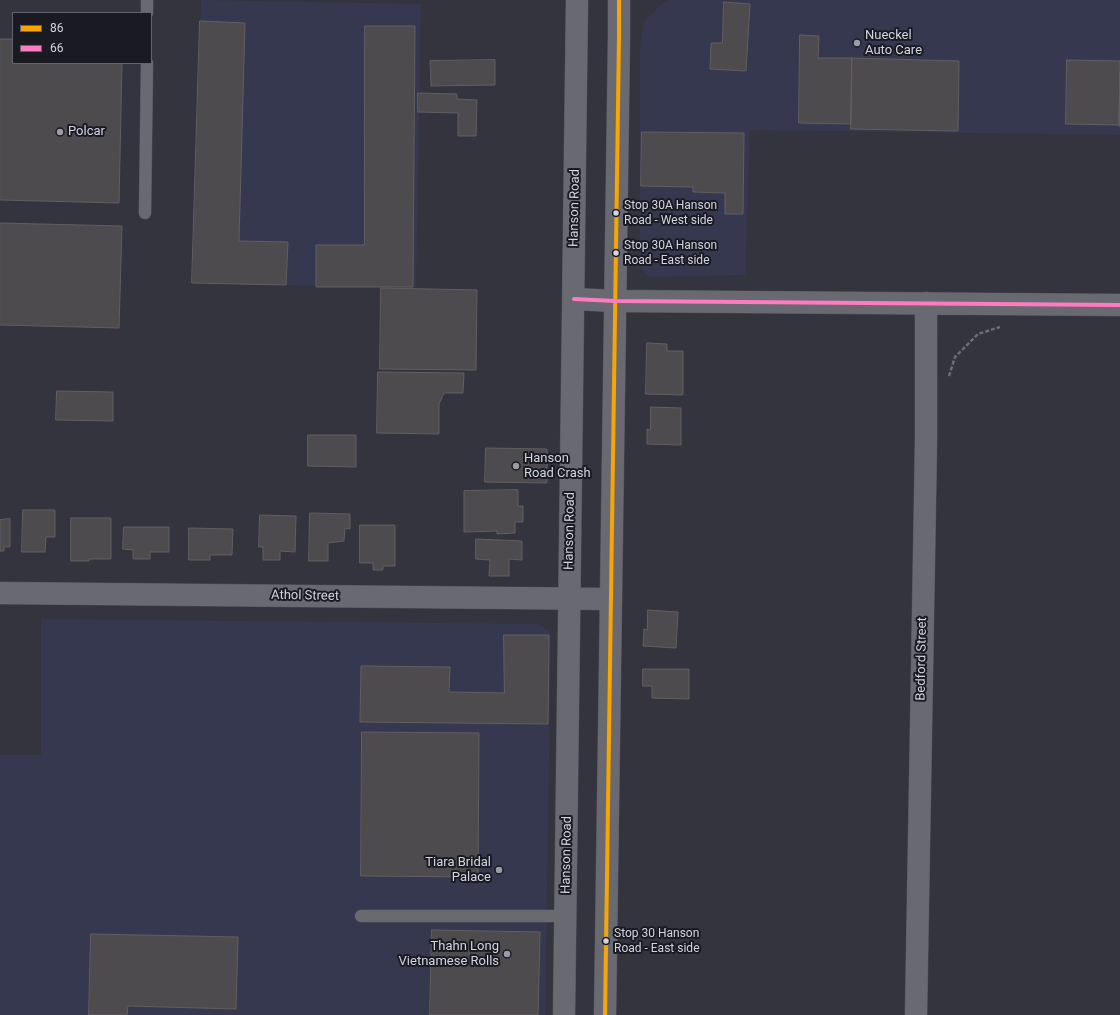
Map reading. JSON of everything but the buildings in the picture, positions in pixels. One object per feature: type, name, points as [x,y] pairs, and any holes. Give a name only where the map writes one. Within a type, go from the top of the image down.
[{"type":"main road","points":[[563,0],[568,8],[577,59]]},
{"type":"main road","name":"Hanson Road","points":[[564,1015],[577,0]]},
{"type":"main road","points":[[604,1015],[619,0]]},
{"type":"main road","points":[[574,299],[615,301],[1120,305]]},
{"type":"main road","name":"Bedford Street","points":[[916,1015],[926,442],[926,303]]},
{"type":"main road","name":"Athol Street","points":[[0,593],[611,599]]},
{"type":"lane","points":[[147,0],[147,12]]},
{"type":"lane","points":[[145,213],[147,64]]},
{"type":"lane","points":[[361,916],[566,916]]},
{"type":"path","points":[[948,379],[955,357],[978,334],[1000,326]]},
{"type":"shaded area","points":[[201,0],[421,4],[416,288],[196,283]]},
{"type":"shaded area","points":[[669,0],[1120,0],[1120,135],[750,130],[745,275],[650,277],[640,267],[640,45],[644,22],[662,4]]},
{"type":"shaded area","points":[[41,619],[539,624],[551,633],[545,1015],[0,1015],[0,755],[41,755]]},
{"type":"transit line","name":"86","points":[[605,1015],[619,0]]},
{"type":"transit line","name":"66","points":[[574,299],[615,301],[1120,305]]},
{"type":"place","name":"Nueckel Auto Care","points":[[857,43]]},
{"type":"place","name":"Polcar","points":[[60,132]]},
{"type":"place","name":"Stop 30A Hanson Road - West side","points":[[616,213]]},
{"type":"place","name":"Stop 30A Hanson Road - East side","points":[[616,253]]},
{"type":"place","name":"Hanson Road Crash","points":[[516,466]]},
{"type":"place","name":"Tiara Bridal Palace","points":[[499,870]]},
{"type":"place","name":"Stop 30 Hanson Road - East side","points":[[606,941]]},
{"type":"place","name":"Thahn Long Vietnamese Rolls","points":[[507,954]]}]
